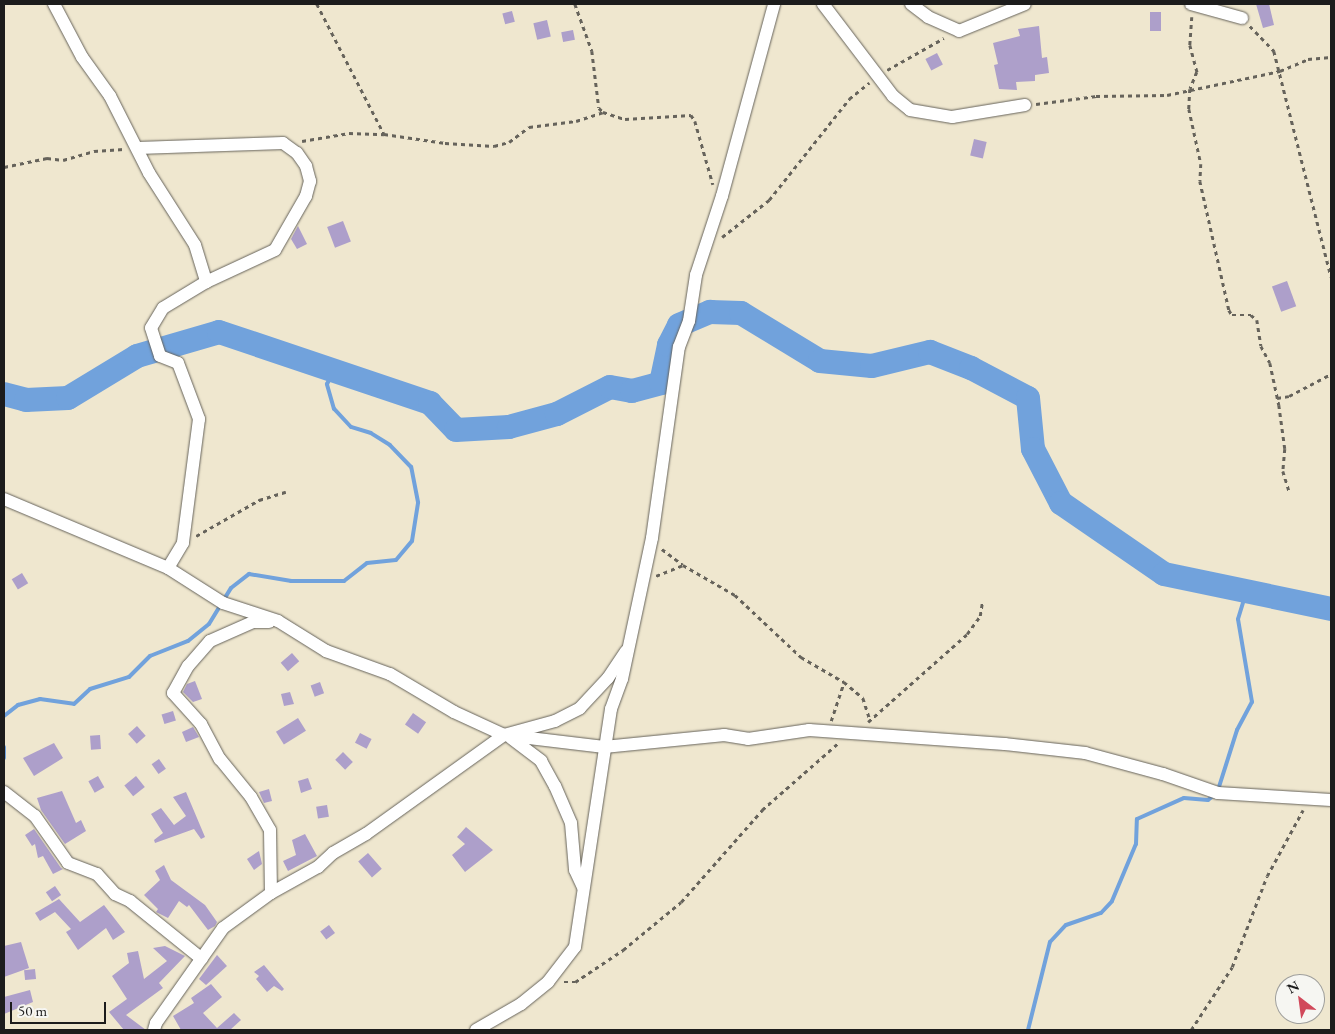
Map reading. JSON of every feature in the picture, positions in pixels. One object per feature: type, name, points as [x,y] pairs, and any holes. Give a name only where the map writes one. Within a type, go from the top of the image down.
[{"type":"street","points":[[54,4],[82,57],[110,96],[149,173],[196,244],[206,282]]},
{"type":"street","points":[[476,1030],[521,1004],[548,982],[575,947],[611,709],[631,644],[652,538],[674,393],[674,371],[688,321],[696,275],[722,196],[774,4]]},
{"type":"street","points":[[823,4],[893,96],[910,110],[952,117],[1024,105]]},
{"type":"street","points":[[911,4],[928,17],[959,31],[1025,4]]},
{"type":"street","points":[[1192,5],[1242,18]]},
{"type":"street","points":[[138,148],[283,143],[297,153],[306,166],[310,181],[297,214],[275,250],[206,282],[163,308],[151,328],[160,356],[178,363],[200,419],[183,543],[168,568]]},
{"type":"street","points":[[4,499],[168,568],[223,603],[278,621],[326,651],[390,674],[454,712],[504,735],[530,752],[548,772],[570,823],[575,870],[583,887]]},
{"type":"street","points":[[271,893],[270,830],[251,797],[220,759],[201,724],[173,693],[188,666],[210,641],[253,622],[278,621]]},
{"type":"street","points":[[154,1030],[156,1023],[223,928],[271,893],[318,867],[333,853],[366,834],[504,735],[555,721],[580,708],[608,678],[631,644]]},
{"type":"street","points":[[504,735],[604,747],[648,745],[683,738],[724,735],[748,739],[809,730],[1005,744],[1085,753],[1163,774],[1218,793],[1331,800]]},
{"type":"street","points":[[4,792],[35,816],[68,863],[97,874],[115,894],[130,901],[202,960]]},
{"type":"path","points":[[317,4],[384,134]]},
{"type":"path","points":[[574,4],[592,51],[599,108],[604,112],[624,119],[691,115],[695,121],[707,172],[722,196]]},
{"type":"path","points":[[1192,5],[1190,44],[1197,72],[1190,89],[1189,109],[1201,164],[1200,181],[1229,310],[1232,315],[1250,315],[1257,320],[1261,346],[1270,363],[1286,449],[1283,471],[1289,491]]},
{"type":"path","points":[[1242,18],[1274,51],[1331,277]]},
{"type":"path","points":[[706,248],[769,200],[849,100],[878,75],[959,31]]},
{"type":"path","points":[[1024,105],[1096,96],[1167,95],[1280,71],[1308,59],[1331,57]]},
{"type":"path","points":[[283,143],[349,133],[384,134],[445,143],[503,145],[530,127],[576,121],[604,112]]},
{"type":"path","points":[[4,167],[46,158],[63,160],[94,151],[138,148]]},
{"type":"path","points":[[1277,398],[1289,396],[1331,374]]},
{"type":"path","points":[[183,543],[259,500],[286,492]]},
{"type":"path","points":[[652,538],[664,552],[735,595],[801,657],[814,662],[844,682],[863,698],[870,720]]},
{"type":"path","points":[[642,582],[683,565]]},
{"type":"path","points":[[548,982],[575,982],[623,950],[681,902],[762,810],[839,743],[855,734],[967,634],[980,616],[982,603]]},
{"type":"path","points":[[829,732],[844,682]]},
{"type":"path","points":[[1191,1030],[1232,966],[1267,876],[1308,799]]},
{"type":"building","points":[[1256,4],[1269,4],[1274,25],[1263,28]]},
{"type":"building","points":[[512,11],[515,22],[505,24],[502,14]]},
{"type":"building","points":[[1150,12],[1161,12],[1161,31],[1150,31]]},
{"type":"building","points":[[547,20],[551,37],[537,40],[533,23]]},
{"type":"building","points":[[1039,26],[1042,58],[1047,57],[1049,73],[1035,75],[1035,81],[1016,82],[1017,90],[999,89],[994,65],[998,64],[993,43],[1020,36],[1018,29]]},
{"type":"building","points":[[573,30],[575,40],[563,42],[561,32]]},
{"type":"building","points":[[937,53],[943,65],[931,70],[925,59]]},
{"type":"building","points":[[974,139],[987,142],[983,158],[970,156]]},
{"type":"building","points":[[343,221],[351,242],[335,248],[327,227]]},
{"type":"building","points":[[298,226],[307,244],[297,249],[291,239]]},
{"type":"building","points":[[1287,281],[1296,306],[1281,312],[1272,286]]},
{"type":"building","points":[[22,573],[28,583],[18,589],[12,579]]},
{"type":"building","points":[[292,653],[299,661],[288,671],[281,663]]},
{"type":"building","points":[[195,681],[202,699],[193,702],[183,692],[187,684]]},
{"type":"building","points":[[320,682],[324,693],[315,697],[311,685]]},
{"type":"building","points":[[290,692],[294,704],[284,706],[281,694]]},
{"type":"building","points":[[173,711],[176,721],[164,724],[162,715]]},
{"type":"building","points":[[413,713],[426,722],[418,734],[405,724]]},
{"type":"building","points":[[298,718],[306,731],[284,744],[276,732]]},
{"type":"building","points":[[137,726],[146,736],[137,744],[128,734]]},
{"type":"building","points":[[193,727],[199,737],[186,742],[182,732]]},
{"type":"building","points":[[360,733],[372,739],[367,749],[355,743]]},
{"type":"building","points":[[100,735],[101,749],[91,750],[90,736]]},
{"type":"building","points":[[54,743],[63,758],[34,776],[23,758]]},
{"type":"building","points":[[343,752],[353,762],[345,770],[335,760]]},
{"type":"building","points":[[159,759],[166,769],[159,774],[152,764]]},
{"type":"building","points":[[98,776],[104,787],[95,793],[88,781]]},
{"type":"building","points":[[136,776],[145,787],[133,796],[124,785]]},
{"type":"building","points":[[308,778],[312,789],[301,793],[298,781]]},
{"type":"building","points":[[269,789],[272,801],[264,803],[259,792]]},
{"type":"building","points":[[62,791],[76,823],[81,820],[86,831],[65,844],[41,810],[37,798]]},
{"type":"building","points":[[186,792],[205,837],[201,839],[194,829],[155,843],[154,840],[163,833],[151,814],[161,808],[174,825],[186,816],[173,797]]},
{"type":"building","points":[[327,805],[329,817],[318,819],[316,807]]},
{"type":"building","points":[[466,827],[493,850],[465,872],[452,855],[465,844],[457,837]]},
{"type":"building","points":[[34,829],[63,869],[53,874],[43,856],[38,858],[35,844],[32,846],[25,835]]},
{"type":"building","points":[[305,834],[317,856],[288,871],[283,861],[296,855],[292,840]]},
{"type":"building","points":[[259,851],[262,864],[254,870],[247,859]]},
{"type":"building","points":[[368,853],[382,869],[372,877],[358,862]]},
{"type":"building","points":[[164,865],[171,880],[205,905],[217,922],[215,926],[208,930],[189,905],[187,907],[179,901],[168,918],[156,912],[158,909],[144,895],[160,880],[155,871]]},
{"type":"building","points":[[55,886],[61,895],[52,901],[46,892]]},
{"type":"building","points":[[59,899],[80,922],[104,905],[125,932],[113,940],[106,928],[78,950],[66,932],[71,929],[55,912],[40,921],[35,913]]},
{"type":"building","points":[[329,925],[335,933],[326,940],[320,932]]},
{"type":"building","points":[[21,942],[29,968],[4,977],[4,946]]},
{"type":"building","points":[[165,946],[185,956],[159,983],[163,988],[126,1015],[146,1030],[124,1030],[109,1012],[127,999],[112,976],[129,963],[127,953],[138,951],[144,979],[167,961],[153,948]]},
{"type":"building","points":[[217,955],[227,966],[206,985],[199,979]]},
{"type":"building","points":[[264,965],[284,989],[282,991],[274,986],[267,992],[256,979],[259,976],[254,972]]},
{"type":"building","points":[[35,969],[36,979],[25,980],[24,970]]},
{"type":"building","points":[[211,984],[222,997],[203,1013],[217,1028],[234,1013],[241,1020],[230,1030],[181,1030],[173,1016],[194,1003],[191,998]]},
{"type":"building","points":[[30,990],[33,1002],[4,1014],[4,997]]},
{"type":"waterway","points":[[4,394],[26,400],[68,398],[137,356],[219,332],[430,403],[456,430],[509,427],[557,414],[610,387],[632,391],[661,383],[669,345],[679,325],[710,312],[741,313],[820,361],[872,366],[930,352],[971,368],[1028,398],[1033,449],[1061,503],[1164,574],[1331,609]]},
{"type":"waterway","points":[[4,716],[18,705],[40,699],[74,704],[90,689],[129,677],[150,656],[188,641],[209,624],[231,588],[249,574],[291,581],[344,581],[367,563],[396,560],[412,541],[418,502],[411,467],[390,445],[371,433],[351,427],[334,409],[327,384],[335,369]]},
{"type":"waterway","points":[[1218,790],[1237,730],[1252,702],[1238,619],[1246,592]]},
{"type":"waterway","points":[[4,747],[4,758]]},
{"type":"waterway","points":[[1028,1030],[1050,942],[1066,925],[1101,913],[1112,901],[1136,844],[1137,819],[1184,798],[1208,800],[1214,795]]}]
